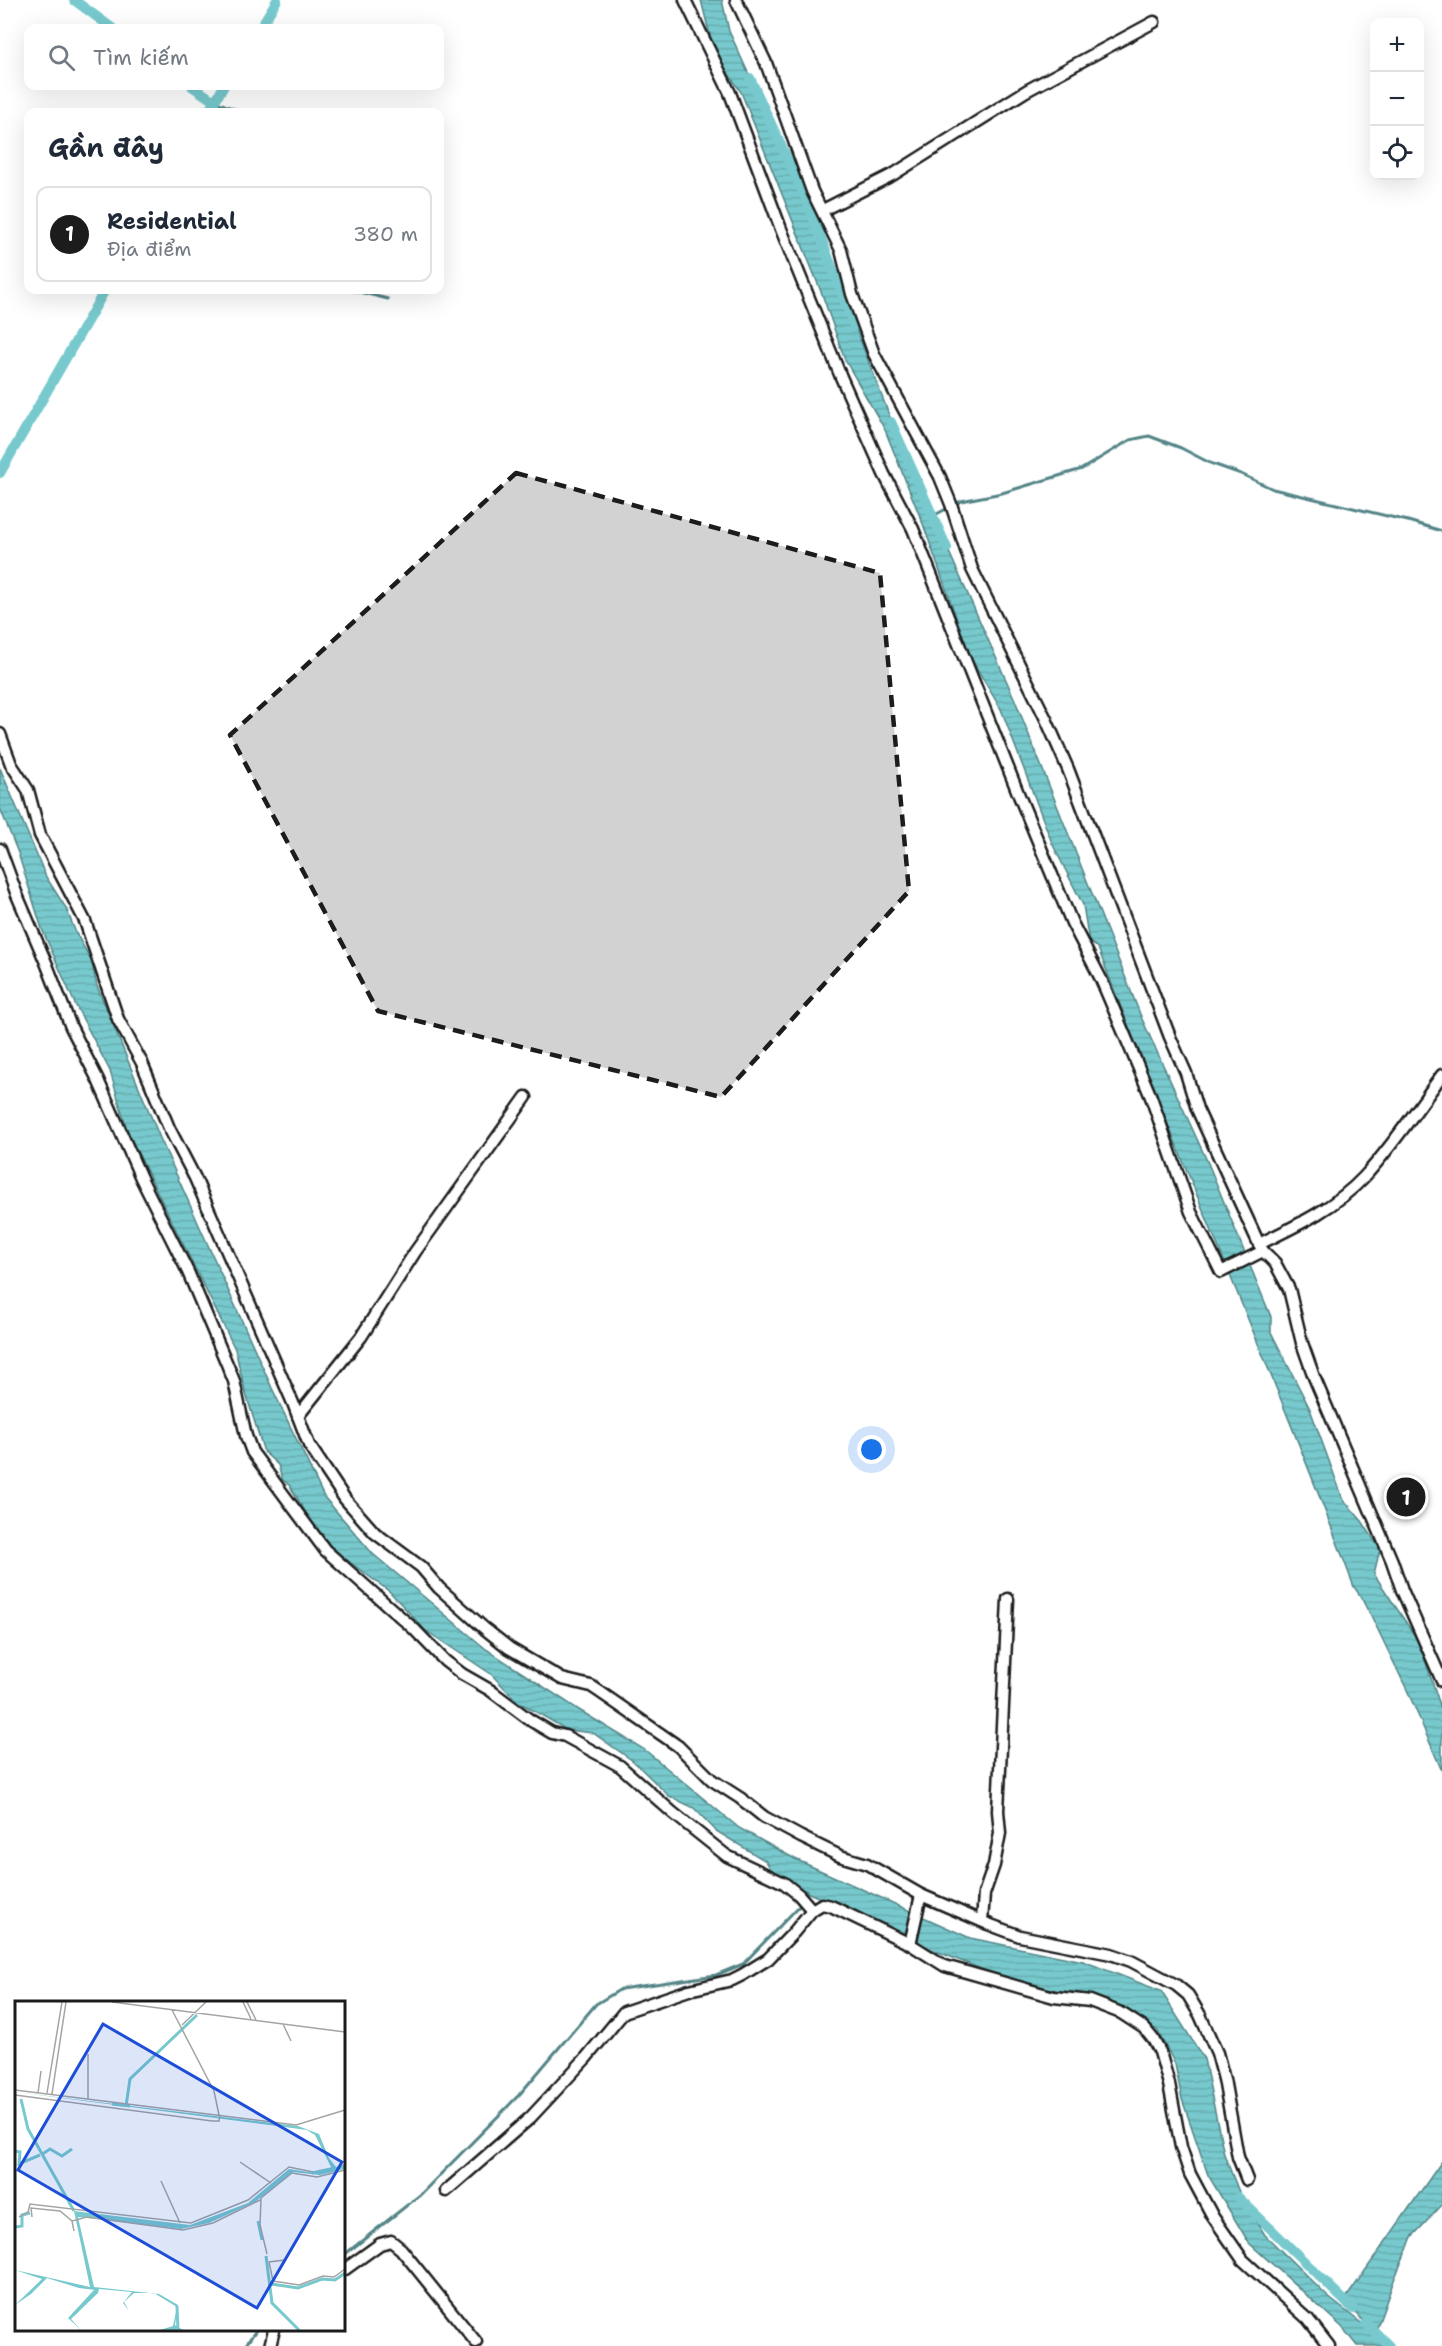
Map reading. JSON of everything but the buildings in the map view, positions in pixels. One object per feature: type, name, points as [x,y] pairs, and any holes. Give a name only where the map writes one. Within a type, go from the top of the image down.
[{"type":"street","points":[[685,0],[730,93],[781,229],[842,377],[884,474],[913,529],[941,595],[979,697],[1072,923],[1101,979],[1151,1097],[1191,1212],[1221,1272],[1330,1206],[1363,1178],[1442,1075]]},
{"type":"street","points":[[736,0],[766,63],[812,191],[841,250],[852,294],[874,354],[940,477],[972,569],[1046,719],[1170,1037],[1186,1072],[1197,1109],[1259,1250],[1275,1263],[1286,1281],[1302,1343],[1314,1377],[1442,1681]]},
{"type":"street","points":[[823,210],[894,174],[1026,91],[1154,22]]},
{"type":"street","points":[[0,734],[11,764],[28,790],[40,835],[85,921],[118,1019],[142,1063],[169,1128],[195,1178],[293,1402],[309,1445],[335,1485],[375,1533],[421,1568],[464,1611],[509,1648],[562,1680],[591,1686],[678,1746],[712,1780],[740,1798],[764,1818],[840,1856],[867,1864],[921,1895],[959,1912],[1020,1936],[1054,1941],[1121,1958],[1176,1985],[1188,1995],[1217,2053],[1238,2157],[1247,2180]]},
{"type":"street","points":[[0,849],[16,895],[71,1027],[98,1080],[141,1178],[184,1264],[230,1372],[252,1452],[259,1464],[325,1550],[374,1592],[445,1661],[552,1733],[564,1736],[620,1766],[673,1813],[727,1856],[783,1883],[811,1908]]},
{"type":"street","points":[[298,1416],[361,1337],[415,1252],[526,1097]]},
{"type":"street","points":[[979,1920],[1000,1833],[998,1811],[1008,1599]]},
{"type":"street","points":[[910,1944],[921,1895]]},
{"type":"street","points":[[446,2191],[530,2118],[586,2058],[624,2012],[742,1975],[768,1959],[811,1908],[822,1904],[831,1906],[910,1944],[945,1966],[1054,1997],[1090,2001],[1121,2013],[1144,2028],[1153,2038],[1160,2052],[1169,2084],[1181,2147],[1191,2174],[1213,2217],[1243,2260],[1308,2319],[1329,2346]]},
{"type":"street","points":[[345,2269],[380,2244],[391,2241],[401,2249],[476,2343]]},
{"type":"street","points":[[270,2346],[274,2331]]},
{"type":"highlighted area","points":[[516,473],[880,573],[909,891],[721,1097],[378,1011],[230,735]]},
{"type":"water","points":[[701,0],[722,0],[729,31],[809,206],[896,433],[1015,700],[1142,1019],[1208,1163],[1271,1317],[1271,1332],[1310,1409],[1343,1499],[1362,1521],[1380,1549],[1374,1574],[1419,1642],[1442,1711],[1442,1771],[1408,1692],[1364,1601],[1354,1587],[1292,1427],[1098,948],[1089,942],[1083,905],[1052,843],[1001,709],[971,659],[923,524],[885,430],[845,360],[822,294],[741,92],[714,52]]},
{"type":"water","points":[[0,768],[46,877],[66,908],[76,933],[91,960],[97,986],[160,1138],[272,1388],[324,1497],[373,1554],[486,1649],[645,1750],[739,1828],[795,1859],[970,1938],[1083,1961],[1161,1991],[1204,2059],[1224,2154],[1241,2197],[1265,2235],[1328,2297],[1374,2333],[1344,2301],[1442,2161],[1442,2205],[1412,2237],[1375,2333],[1392,2346],[1357,2346],[1342,2327],[1249,2243],[1208,2175],[1182,2099],[1175,2064],[1157,2030],[1123,2008],[1004,1978],[888,1932],[836,1905],[777,1879],[766,1861],[716,1831],[694,1808],[669,1796],[633,1761],[593,1733],[567,1730],[517,1701],[491,1674],[425,1630],[390,1592],[321,1538],[290,1486],[282,1479],[278,1465],[264,1452],[235,1349],[128,1133],[110,1071],[75,1004],[42,929],[18,853],[0,808]]},
{"type":"waterway","points":[[74,0],[107,24]]},
{"type":"waterway","points":[[262,24],[277,0]]},
{"type":"waterway","points":[[750,78],[809,206],[854,326]]},
{"type":"waterway","points":[[198,90],[214,101]]},
{"type":"waterway","points":[[210,108],[222,90]]},
{"type":"waterway","points":[[214,101],[232,108]]},
{"type":"waterway","points":[[0,473],[103,294]]},
{"type":"waterway","points":[[367,294],[388,299]]},
{"type":"waterway","points":[[891,422],[947,548]]},
{"type":"waterway","points":[[933,516],[961,501],[1002,493],[1082,469],[1130,440],[1149,436],[1273,489],[1442,531]]},
{"type":"waterway","points":[[345,2254],[420,2195],[519,2095],[596,2004],[621,1989],[716,1975],[743,1964],[805,1900],[806,1890]]},
{"type":"waterway","points":[[1238,2197],[1353,2309]]},
{"type":"waterway","points":[[1366,2323],[1389,2346]]},
{"type":"waterway","points":[[245,2346],[255,2331]]},
{"type":"place","name":"Residential","points":[[1406,1497]]}]
